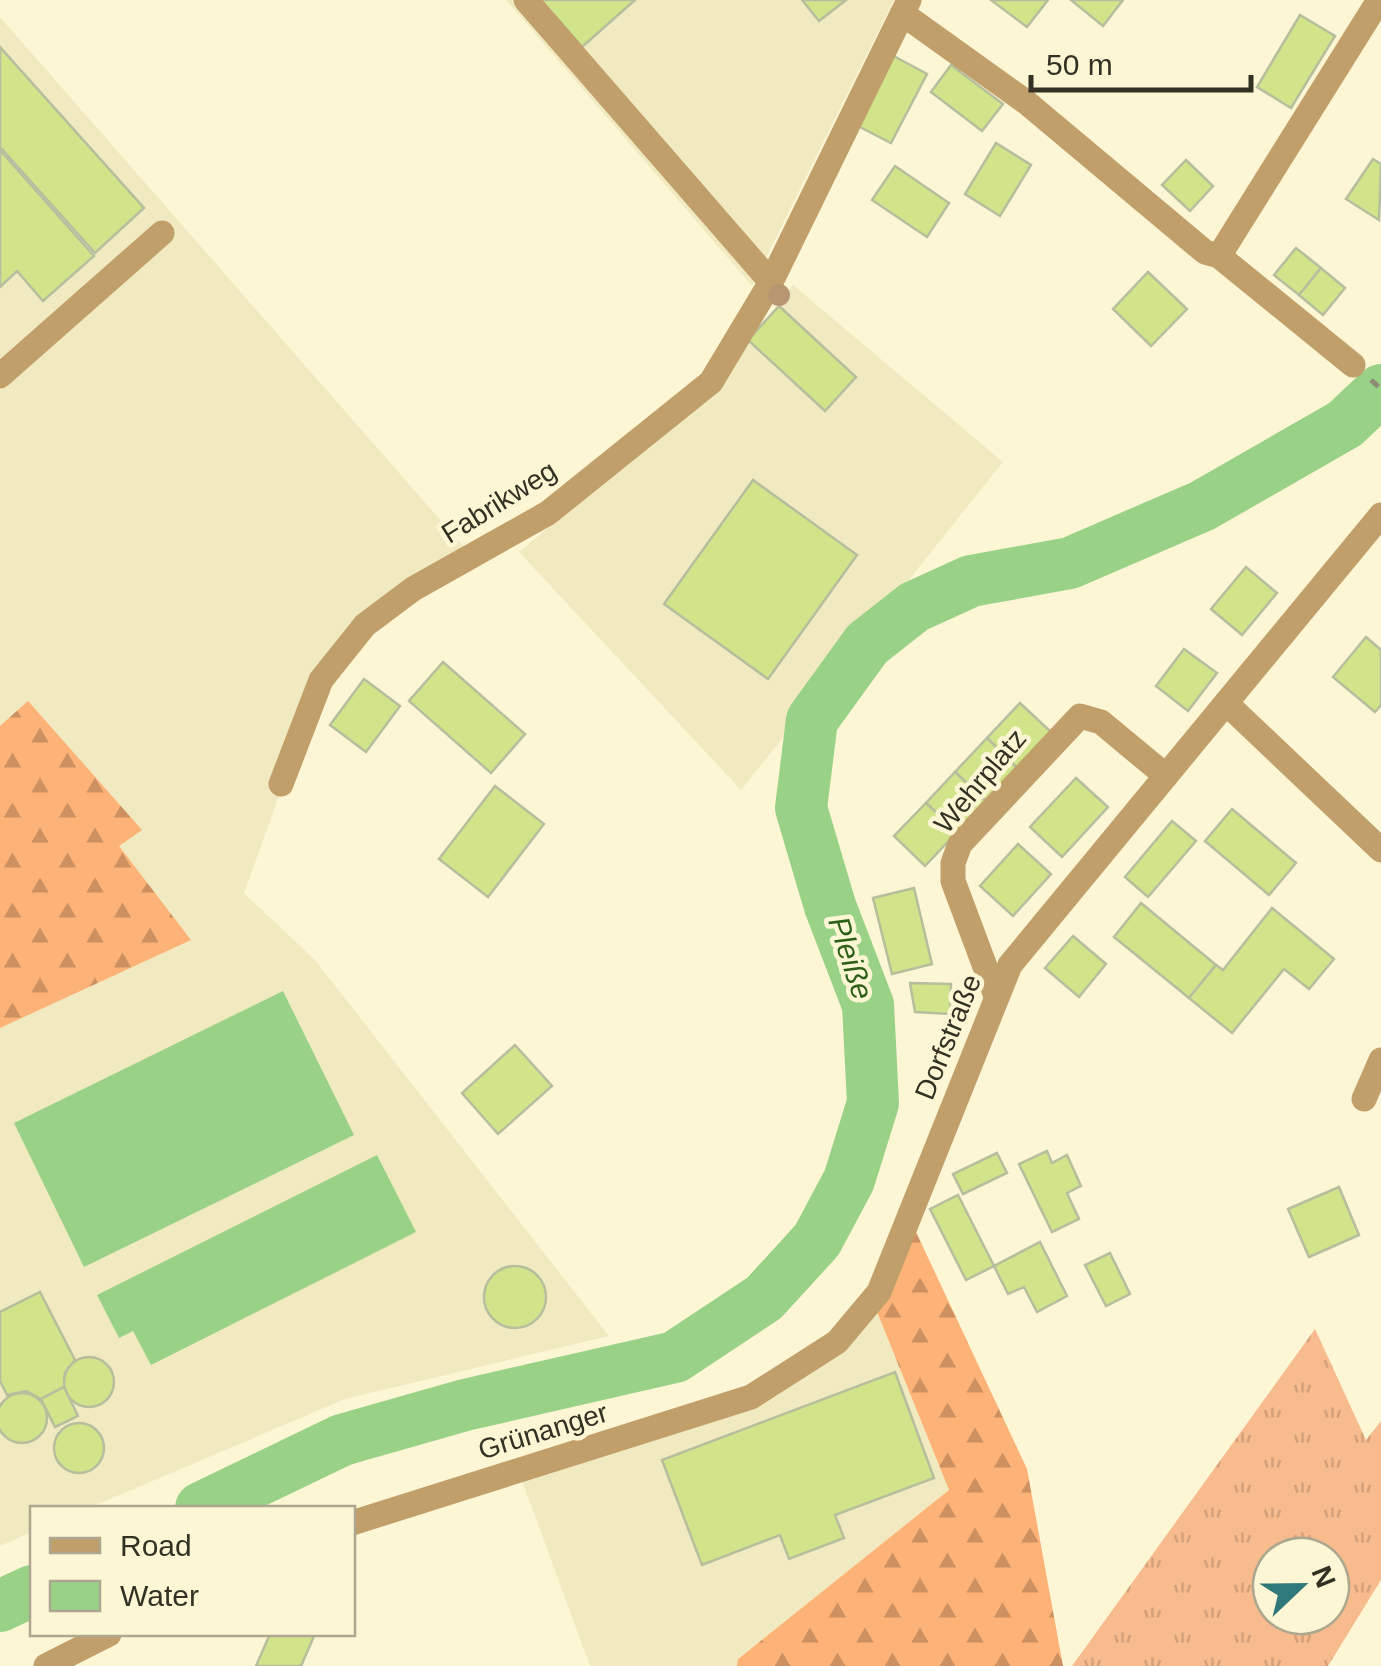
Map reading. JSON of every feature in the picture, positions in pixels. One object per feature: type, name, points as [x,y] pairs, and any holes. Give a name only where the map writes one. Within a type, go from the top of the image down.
[{"type":"street","points":[[526,0],[771,282]]},
{"type":"street","points":[[1219,256],[1380,0]]},
{"type":"street","points":[[906,7],[1205,252],[1219,256],[1354,365]]},
{"type":"street","name":"Fabrikweg","points":[[281,784],[321,680],[365,625],[413,589],[548,513],[711,382],[771,282],[906,7]]},
{"type":"street","points":[[0,376],[162,233]]},
{"type":"street","name":"Dorfstraße","points":[[751,1397],[838,1342],[872,1302],[1010,964],[1381,514]]},
{"type":"street","points":[[1226,703],[1381,850]]},
{"type":"street","name":"Wehrplatz","points":[[996,996],[981,966],[954,880],[952,863],[960,844],[1080,716],[1101,722],[1166,776]]},
{"type":"street","points":[[1364,1099],[1381,1060]]},
{"type":"street","name":"Grünanger","points":[[355,1522],[751,1397]]},
{"type":"street","points":[[46,1666],[104,1636]]},
{"type":"shaded area","points":[[506,0],[894,0],[752,286]]},
{"type":"shaded area","points":[[0,17],[471,555],[413,589],[321,680],[244,893],[315,960],[609,1336],[345,1399],[94,1506],[30,1506],[30,1533],[0,1546]]},
{"type":"shaded area","points":[[793,285],[1003,462],[741,790],[519,552],[706,396]]},
{"type":"shaded area","points":[[873,1302],[949,1490],[739,1658],[737,1666],[590,1666],[518,1470],[751,1397]]},
{"type":"green space","points":[[28,701],[142,830],[119,846],[191,940],[0,1028],[0,726]]},
{"type":"green space","points":[[909,1217],[1027,1469],[1063,1666],[737,1666],[738,1659],[949,1490],[873,1302]]},
{"type":"green space","points":[[1315,1329],[1366,1440],[1381,1421],[1381,1580],[1351,1629],[1351,1536],[1251,1536],[1251,1636],[1346,1636],[1328,1666],[1072,1666]]},
{"type":"water","points":[[283,991],[354,1135],[84,1267],[14,1123]]},
{"type":"water","points":[[377,1155],[416,1232],[151,1365],[133,1331],[119,1338],[97,1295]]},
{"type":"building","points":[[541,0],[635,0],[582,47]]},
{"type":"building","points":[[802,0],[846,0],[819,21]]},
{"type":"building","points":[[991,0],[1048,0],[1027,27]]},
{"type":"building","points":[[1071,0],[1123,0],[1103,26]]},
{"type":"building","points":[[1300,15],[1335,36],[1291,108],[1257,87]]},
{"type":"building","points":[[0,47],[144,208],[95,253],[0,147]]},
{"type":"building","points":[[890,54],[927,74],[891,143],[854,124]]},
{"type":"building","points":[[951,65],[1003,104],[982,131],[931,92]]},
{"type":"building","points":[[996,143],[1031,165],[1000,216],[965,194]]},
{"type":"building","points":[[0,150],[94,256],[43,301],[17,271],[0,287]]},
{"type":"building","points":[[1373,159],[1381,164],[1379,220],[1346,199]]},
{"type":"building","points":[[1186,160],[1213,186],[1190,211],[1162,185]]},
{"type":"building","points":[[895,166],[949,203],[927,237],[872,200]]},
{"type":"building","points":[[1296,248],[1321,268],[1299,295],[1274,275]]},
{"type":"building","points":[[1321,268],[1345,288],[1323,315],[1299,295]]},
{"type":"building","points":[[1148,272],[1187,309],[1151,346],[1113,309]]},
{"type":"building","points":[[779,306],[856,377],[825,411],[748,340]]},
{"type":"building","points":[[753,480],[857,555],[768,679],[664,604]]},
{"type":"building","points":[[1246,567],[1277,593],[1242,635],[1211,609]]},
{"type":"building","points":[[1366,637],[1381,650],[1381,705],[1375,712],[1333,677]]},
{"type":"building","points":[[1184,649],[1217,673],[1188,711],[1156,686]]},
{"type":"building","points":[[443,662],[525,734],[491,773],[409,701]]},
{"type":"building","points":[[364,679],[400,706],[366,752],[330,725]]},
{"type":"building","points":[[1020,703],[1051,732],[1017,768],[987,738]]},
{"type":"building","points":[[987,738],[1017,768],[986,801],[955,772]]},
{"type":"building","points":[[955,772],[986,801],[957,832],[926,803]]},
{"type":"building","points":[[1076,778],[1108,807],[1062,857],[1030,827]]},
{"type":"building","points":[[495,786],[544,824],[488,897],[439,859]]},
{"type":"building","points":[[926,803],[957,832],[925,866],[894,836]]},
{"type":"building","points":[[1232,809],[1296,863],[1269,895],[1205,841]]},
{"type":"building","points":[[1172,821],[1196,841],[1148,897],[1125,877]]},
{"type":"building","points":[[1018,844],[1051,874],[1013,916],[980,886]]},
{"type":"building","points":[[914,888],[932,964],[892,974],[873,898]]},
{"type":"building","points":[[1141,903],[1216,965],[1189,998],[1114,937]]},
{"type":"building","points":[[1272,908],[1334,959],[1309,989],[1284,969],[1232,1033],[1189,998],[1216,965],[1223,970]]},
{"type":"building","points":[[1073,936],[1106,964],[1079,997],[1045,968]]},
{"type":"building","points":[[910,983],[951,984],[950,1014],[915,1012]]},
{"type":"building","points":[[515,1045],[552,1086],[498,1134],[462,1093]]},
{"type":"building","points":[[1047,1151],[1052,1163],[1067,1155],[1081,1186],[1067,1193],[1079,1219],[1052,1232],[1019,1164]]},
{"type":"building","points":[[997,1153],[1007,1173],[963,1194],[953,1174]]},
{"type":"building","points":[[1339,1187],[1359,1235],[1309,1257],[1288,1209]]},
{"type":"building","points":[[958,1195],[994,1266],[966,1280],[930,1209]]},
{"type":"building","points":[[1040,1242],[1067,1296],[1037,1312],[1024,1287],[1008,1294],[994,1266]]},
{"type":"building","points":[[1110,1253],[1130,1294],[1106,1306],[1085,1265]]},
{"type":"building","points":[[515,1266],[537,1275],[546,1297],[537,1319],[515,1328],[493,1319],[484,1297],[493,1275]]},
{"type":"building","points":[[40,1292],[75,1360],[65,1373],[64,1387],[41,1399],[26,1391],[7,1395],[0,1381],[0,1312]]},
{"type":"building","points":[[89,1357],[107,1364],[114,1382],[107,1400],[89,1407],[71,1400],[64,1382],[71,1364]]},
{"type":"building","points":[[895,1372],[934,1478],[835,1515],[844,1538],[789,1559],[780,1535],[702,1565],[662,1460]]},
{"type":"building","points":[[64,1387],[78,1416],[55,1427],[41,1399]]},
{"type":"building","points":[[12,1395],[32,1395],[45,1408],[45,1428],[32,1441],[12,1441],[-1,1428],[-1,1408]]},
{"type":"building","points":[[79,1423],[96,1431],[104,1448],[96,1465],[79,1473],[62,1465],[54,1448],[62,1431]]},
{"type":"building","points":[[269,1636],[314,1636],[301,1666],[256,1666]]},
{"type":"waterway","name":"Pleiße","points":[[205,1506],[342,1440],[465,1405],[675,1357],[764,1298],[817,1240],[849,1180],[873,1103],[868,1005],[830,906],[801,808],[812,720],[867,644],[914,607],[971,581],[1070,563],[1202,506],[1345,424],[1381,390]]},
{"type":"waterway","name":"Pleiße","points":[[0,1606],[30,1592]]}]
